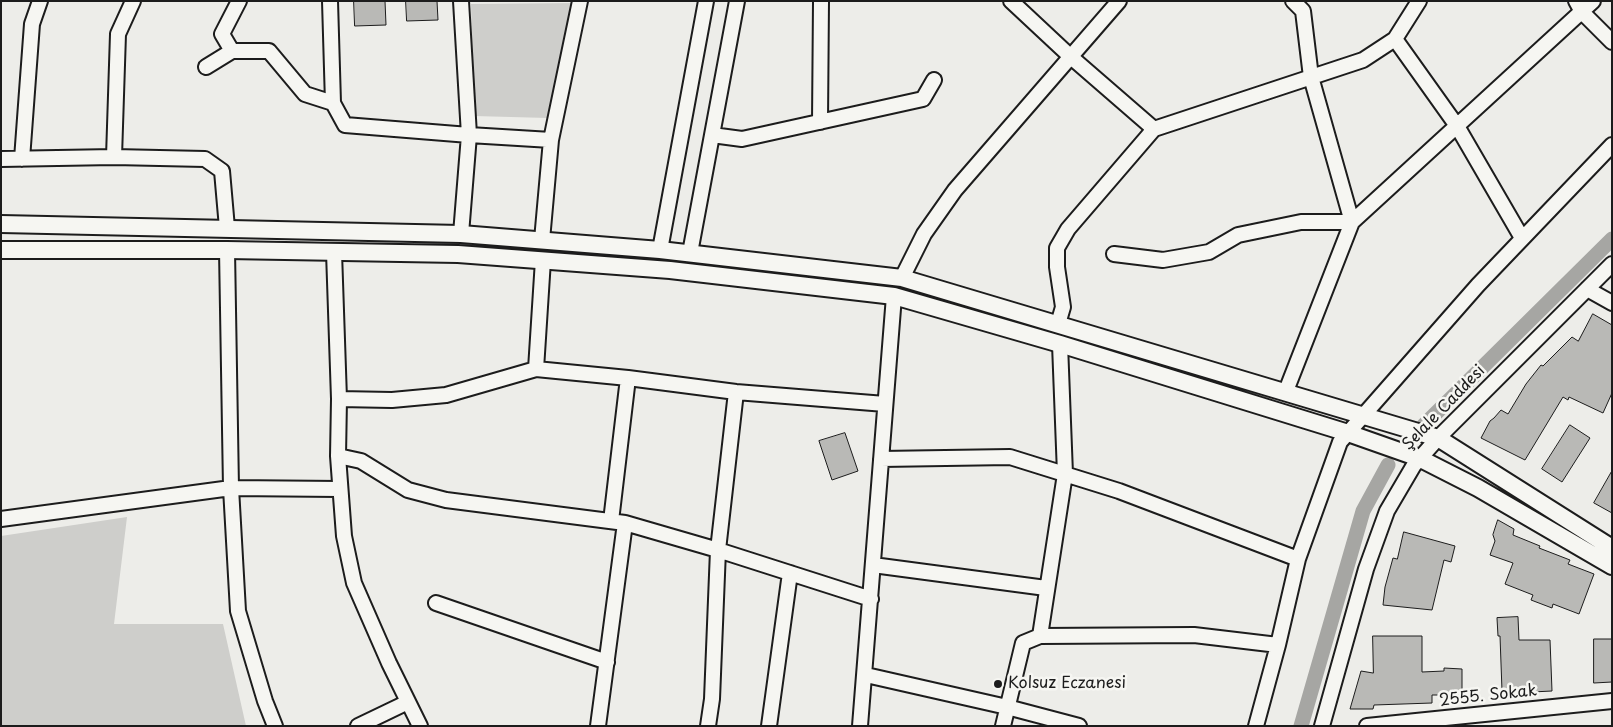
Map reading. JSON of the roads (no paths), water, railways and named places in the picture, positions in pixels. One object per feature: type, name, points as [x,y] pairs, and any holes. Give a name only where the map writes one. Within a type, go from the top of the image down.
[{"type":"main road","points":[[1,224],[461,234],[660,250],[902,278],[1438,438],[1612,548]]},
{"type":"main road","points":[[1,250],[227,250],[458,254],[670,270],[894,296],[1060,344],[1348,433],[1419,458],[1478,488],[1612,566]]},
{"type":"main road","points":[[894,296],[902,278]]},
{"type":"street","points":[[22,159],[32,24],[40,1]]},
{"type":"street","points":[[114,157],[118,34],[133,1]]},
{"type":"street","points":[[232,51],[222,34],[239,1]]},
{"type":"street","points":[[330,1],[333,103],[345,125],[551,140]]},
{"type":"street","points":[[461,1],[469,135],[461,234]]},
{"type":"street","points":[[542,240],[551,140],[580,1]]},
{"type":"street","points":[[660,250],[706,1]]},
{"type":"street","points":[[690,253],[738,1]]},
{"type":"street","points":[[820,1],[820,122]]},
{"type":"street","points":[[1011,1],[1071,57],[1154,129]]},
{"type":"street","points":[[902,278],[924,234],[955,190],[1119,1]]},
{"type":"street","points":[[1293,1],[1303,11],[1311,77],[1352,222]]},
{"type":"street","points":[[1058,324],[1063,307],[1057,268],[1057,248],[1068,229],[1154,129],[1363,60],[1395,39],[1419,1]]},
{"type":"street","points":[[1286,392],[1352,222],[1457,126],[1579,7],[1593,1]]},
{"type":"street","points":[[1579,7],[1612,42]]},
{"type":"street","points":[[1395,39],[1457,126],[1522,238]]},
{"type":"street","points":[[206,67],[232,51],[270,51],[305,94],[333,103]]},
{"type":"street","points":[[712,135],[742,139],[923,99],[934,80]]},
{"type":"street","points":[[1256,726],[1278,645],[1298,559],[1340,442],[1478,286],[1612,145]]},
{"type":"street","points":[[1,159],[114,157],[205,159],[222,171],[227,228]]},
{"type":"street","points":[[1114,254],[1163,260],[1209,252],[1238,235],[1301,222],[1352,222]]},
{"type":"street","points":[[227,250],[231,488],[238,611],[262,693],[275,726]]},
{"type":"street","points":[[334,252],[339,399],[339,489],[344,536],[354,582],[389,663],[420,726]]},
{"type":"street","points":[[536,369],[543,260]]},
{"type":"street","name":"Şelale Caddesi","points":[[1322,726],[1369,560],[1387,511],[1419,458],[1612,264]]},
{"type":"street","points":[[1587,289],[1612,303]]},
{"type":"street","points":[[860,726],[866,675],[894,296]]},
{"type":"street","points":[[1040,636],[1065,474],[1060,344]]},
{"type":"street","points":[[339,399],[392,400],[446,395],[536,369],[628,378],[736,392],[885,404]]},
{"type":"street","points":[[611,521],[628,378]]},
{"type":"street","points":[[708,726],[712,699],[718,550],[736,392]]},
{"type":"street","points":[[338,456],[361,460],[408,490],[446,500],[625,524],[718,550],[871,599]]},
{"type":"street","points":[[881,459],[1010,457],[1119,491],[1298,559]]},
{"type":"street","points":[[1,519],[231,488],[339,489]]},
{"type":"street","points":[[598,726],[625,524]]},
{"type":"street","points":[[873,565],[1046,588]]},
{"type":"street","points":[[769,726],[790,573]]},
{"type":"street","points":[[436,603],[607,662]]},
{"type":"street","points":[[1003,726],[1023,643],[1040,636],[1194,635],[1278,645]]},
{"type":"street","points":[[866,675],[1007,707],[1079,726]]},
{"type":"street","points":[[358,726],[408,702]]},
{"type":"street","name":"2555. Sokak","points":[[1367,726],[1436,722],[1612,702]]},
{"type":"waterway","points":[[1424,425],[1612,239]]},
{"type":"waterway","points":[[1301,726],[1363,511],[1388,465]]},
{"type":"place","name":"Kolsuz Eczanesi","points":[[998,684]]}]
